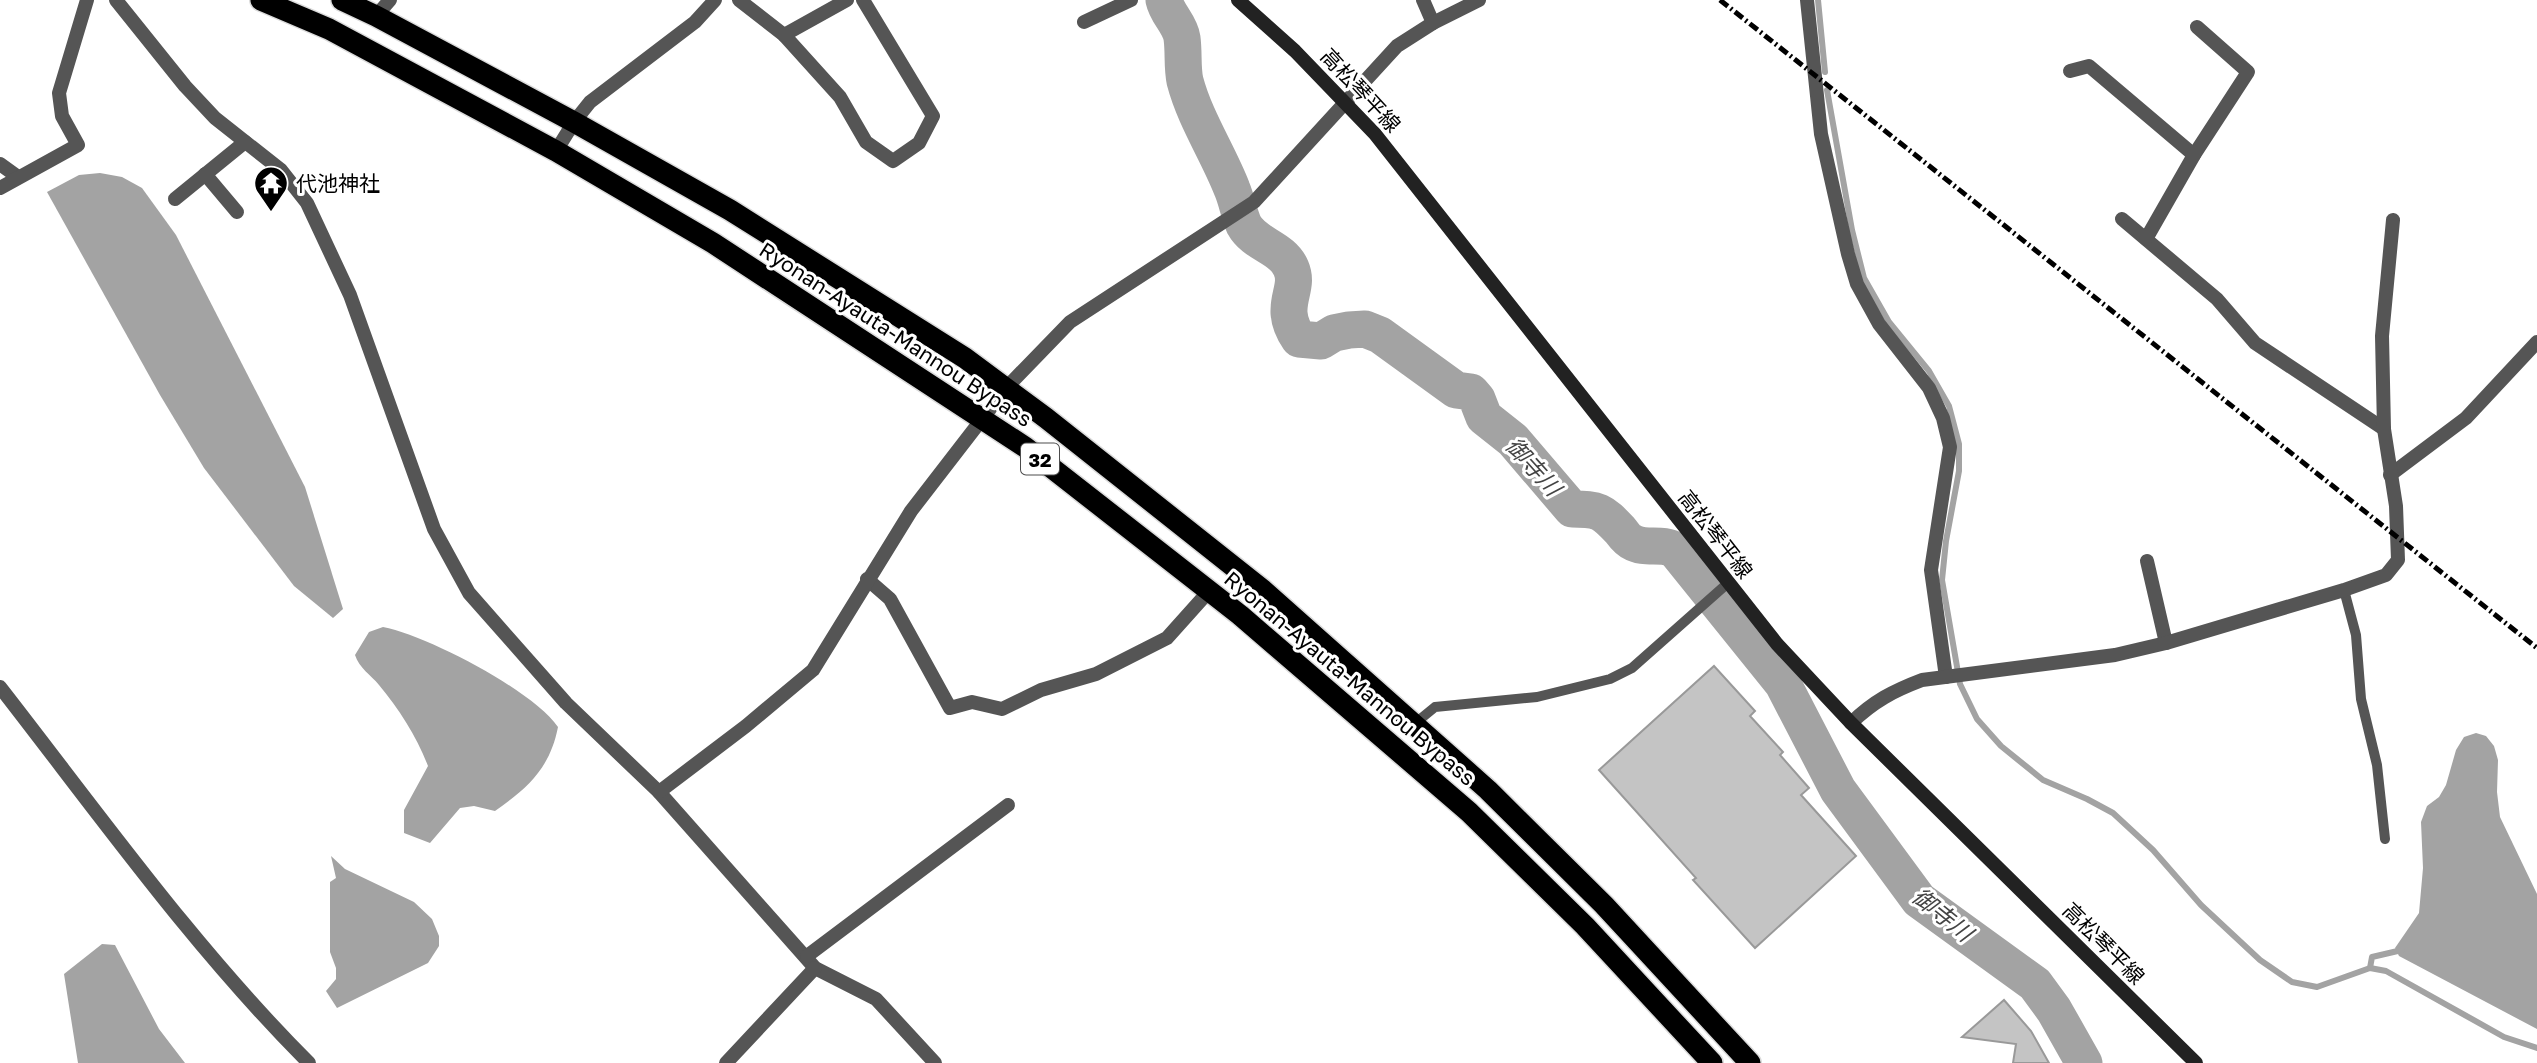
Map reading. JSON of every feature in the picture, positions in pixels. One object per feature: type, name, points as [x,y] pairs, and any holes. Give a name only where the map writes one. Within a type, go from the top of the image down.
[{"type":"highway","name":"Ryonan-Ayauta-Mannou Bypass","points":[[261,0],[329,29],[556,151],[713,243],[1025,447],[1210,590],[1469,812],[1586,926],[1713,1063]]},
{"type":"highway","name":"Ryonan-Ayauta-Mannou Bypass","points":[[342,0],[383,8],[574,122],[730,210],[965,358],[1006,388],[1263,590],[1488,790],[1604,905],[1750,1063]]},
{"type":"main road","name":"高松琴平線","points":[[1238,0],[1346,102],[1402,167],[1723,587],[1851,723],[2196,1063]]},
{"type":"street","points":[[0,188],[78,145],[62,116],[59,93],[88,0]]},
{"type":"street","points":[[116,0],[185,86],[215,118],[281,170],[307,203],[350,295],[434,529],[469,593],[566,703],[659,792],[811,962],[876,999],[935,1063]]},
{"type":"street","points":[[556,151],[590,102],[695,22],[715,0]]},
{"type":"street","points":[[739,0],[784,35],[840,97],[866,142],[893,161],[919,144],[933,116],[863,0]]},
{"type":"street","points":[[784,35],[847,0]]},
{"type":"street","points":[[1423,0],[1433,23]]},
{"type":"street","points":[[659,792],[746,726],[813,670],[911,511],[1006,388],[1070,322],[1254,202],[1397,46],[1433,23],[1479,0]]},
{"type":"street","points":[[1807,0],[1821,134],[1857,284],[1879,324],[1929,388],[1943,418],[1950,447],[1931,570],[1955,675]]},
{"type":"street","points":[[1084,22],[1122,2]]},
{"type":"street","points":[[2146,239],[2194,155],[2248,72],[2197,27]]},
{"type":"street","points":[[2070,71],[2089,66],[2194,155]]},
{"type":"street","points":[[175,199],[245,142]]},
{"type":"street","points":[[0,164],[18,177]]},
{"type":"street","points":[[205,174],[237,212]]},
{"type":"street","points":[[2122,219],[2217,299],[2255,343],[2384,429]]},
{"type":"street","points":[[1851,723],[1871,704],[1922,680],[2115,655],[2166,643],[2386,575],[2398,560],[2396,506],[2384,429],[2382,336],[2393,220]]},
{"type":"street","points":[[2390,475],[2466,418],[2537,342]]},
{"type":"street","points":[[2147,561],[2166,643]]},
{"type":"street","points":[[867,579],[890,599],[950,708],[972,702],[1002,709],[1041,690],[1096,674],[1167,638],[1210,590]]},
{"type":"street","points":[[0,687],[165,899],[267,1021],[309,1063]]},
{"type":"street","points":[[726,1063],[811,962],[1008,805]]},
{"type":"lane","points":[[1413,725],[1435,707],[1537,697],[1610,679],[1632,668],[1723,587]]},
{"type":"lane","points":[[2344,590],[2356,635],[2361,699],[2377,765],[2385,839]]},
{"type":"shaded area","points":[[100,173],[122,177],[142,188],[176,235],[305,487],[343,609],[333,618],[294,586],[204,468],[160,395],[47,192],[79,175]]},
{"type":"shaded area","points":[[383,627],[426,641],[478,666],[526,697],[558,727],[543,766],[518,794],[495,811],[474,806],[460,808],[430,843],[404,833],[404,810],[428,766],[419,744],[400,714],[379,685],[362,668],[355,655],[369,632]]},
{"type":"shaded area","points":[[2476,733],[2486,736],[2494,746],[2498,760],[2497,792],[2500,817],[2537,894],[2537,1029],[2399,956],[2395,948],[2419,913],[2423,868],[2421,822],[2427,806],[2439,797],[2446,785],[2456,750],[2464,737]]},
{"type":"shaded area","points":[[331,856],[345,869],[414,902],[432,919],[439,936],[439,946],[428,963],[337,1008],[326,991],[336,979],[336,968],[330,952],[330,882],[336,878]]},
{"type":"shaded area","points":[[102,944],[115,945],[159,1029],[185,1063],[78,1063],[64,974]]},
{"type":"building","points":[[1714,666],[1755,711],[1750,716],[1783,752],[1780,755],[1809,788],[1801,795],[1856,856],[1755,948],[1599,770]]},
{"type":"building","points":[[2004,1000],[2031,1031],[2049,1063],[2013,1063],[2016,1044],[1962,1037]]},
{"type":"waterway","name":"御寺川","points":[[1164,0],[1181,33],[1184,76],[1189,95],[1234,194],[1244,225],[1255,237],[1281,255],[1291,268],[1293,284],[1289,317],[1299,339],[1321,341],[1334,333],[1365,329],[1380,335],[1456,390],[1471,392],[1484,417],[1513,440],[1572,509],[1599,512],[1628,540],[1642,546],[1665,546],[1675,550],[1783,684],[1838,790],[1919,900],[2035,984],[2054,1010],[2084,1063]]},
{"type":"waterway","points":[[1818,0],[1825,72]]},
{"type":"waterway","points":[[1827,90],[1852,230],[1864,278],[1889,322],[1929,371],[1949,406],[1959,444],[1959,471],[1942,580],[1960,684],[1977,719],[2001,746],[2043,780],[2113,813],[2153,850],[2201,905],[2260,960],[2292,982],[2317,987],[2370,968],[2386,971],[2504,1037],[2537,1048]]},
{"type":"waterway","points":[[2370,968],[2372,957],[2402,950]]},
{"type":"railway","points":[[1720,0],[2537,648]]},
{"type":"place","name":"代池神社","points":[[271,213]]}]
